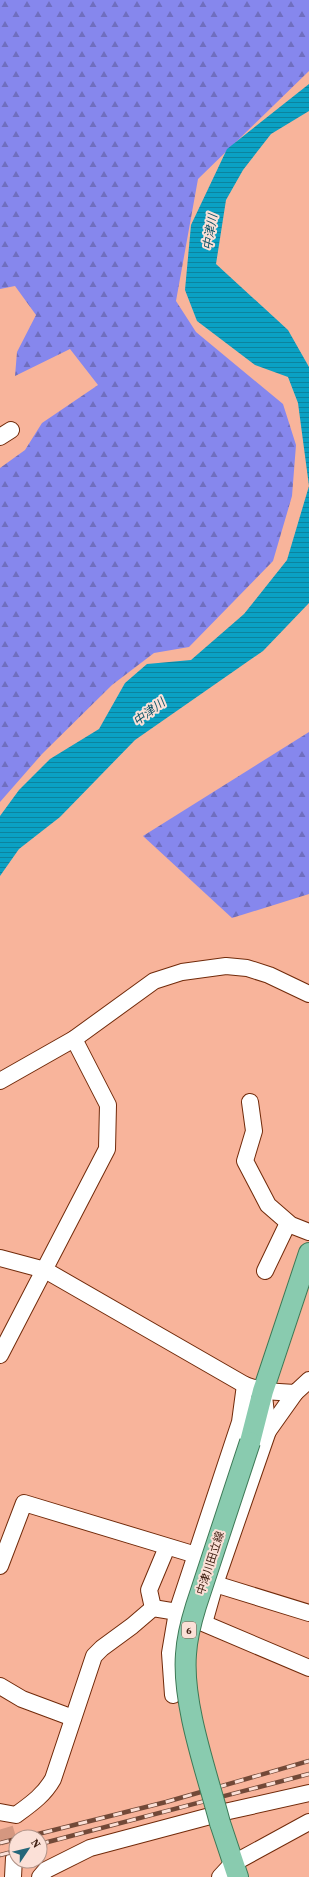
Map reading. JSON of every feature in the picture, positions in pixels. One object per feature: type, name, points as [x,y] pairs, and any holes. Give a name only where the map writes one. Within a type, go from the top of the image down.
[{"type":"main road","name":"中津川田立線","points":[[230,1873],[220,1823],[192,1716],[187,1686],[186,1654],[190,1628],[196,1606],[250,1442],[254,1388],[309,1253]]},
{"type":"street","points":[[0,1081],[74,1039],[154,981],[182,972],[226,966],[247,968],[269,975],[309,994]]},
{"type":"street","points":[[0,1355],[107,1149],[108,1105],[74,1039]]},
{"type":"street","points":[[250,1102],[254,1132],[245,1161],[268,1205],[290,1224],[309,1232]]},
{"type":"street","points":[[265,1271],[290,1224]]},
{"type":"street","points":[[0,1258],[45,1270],[254,1388],[304,1386]]},
{"type":"street","points":[[204,1623],[215,1584],[268,1431],[304,1386]]},
{"type":"street","points":[[254,1388],[268,1431]]},
{"type":"street","points":[[173,1694],[170,1653],[176,1612],[240,1422],[254,1388]]},
{"type":"street","points":[[0,1566],[24,1503],[196,1555]]},
{"type":"street","points":[[153,1608],[148,1590],[167,1547]]},
{"type":"street","points":[[215,1584],[309,1613]]},
{"type":"street","points":[[153,1608],[176,1612],[309,1668]]},
{"type":"street","points":[[2,1815],[16,1815],[48,1789],[53,1780],[94,1656],[153,1608]]},
{"type":"street","points":[[0,1686],[22,1699],[73,1718]]},
{"type":"street","points":[[40,1877],[46,1870],[90,1848],[230,1811],[309,1793]]},
{"type":"street","points":[[230,1873],[309,1822]]},
{"type":"green space","points":[[0,0],[309,0],[309,71],[198,179],[176,301],[196,332],[283,404],[296,445],[292,496],[273,561],[189,647],[154,653],[112,685],[42,754],[0,802],[0,468],[25,450],[42,423],[98,385],[70,349],[15,376],[17,352],[36,315],[15,286],[0,289]]},
{"type":"green space","points":[[309,732],[309,894],[232,918],[143,836]]},
{"type":"water","name":"中津川","points":[[309,84],[309,111],[271,134],[243,170],[226,200],[216,264],[288,330],[309,367],[309,486],[298,403],[288,377],[255,365],[197,321],[185,290],[191,225],[227,149]]},
{"type":"water","name":"中津川","points":[[309,486],[309,603],[263,651],[135,740],[60,817],[19,849],[0,876],[0,816],[19,790],[50,759],[99,729],[125,683],[147,664],[191,660],[244,614],[287,560]]},
{"type":"tunnel","points":[[5,1828],[8,1838]]},
{"type":"railway","points":[[48,1832],[166,1802],[309,1761]]},
{"type":"railway","points":[[48,1842],[309,1774]]},
{"type":"railway","points":[[0,1843],[8,1841]]},
{"type":"railway","points":[[0,1855],[8,1853]]}]
